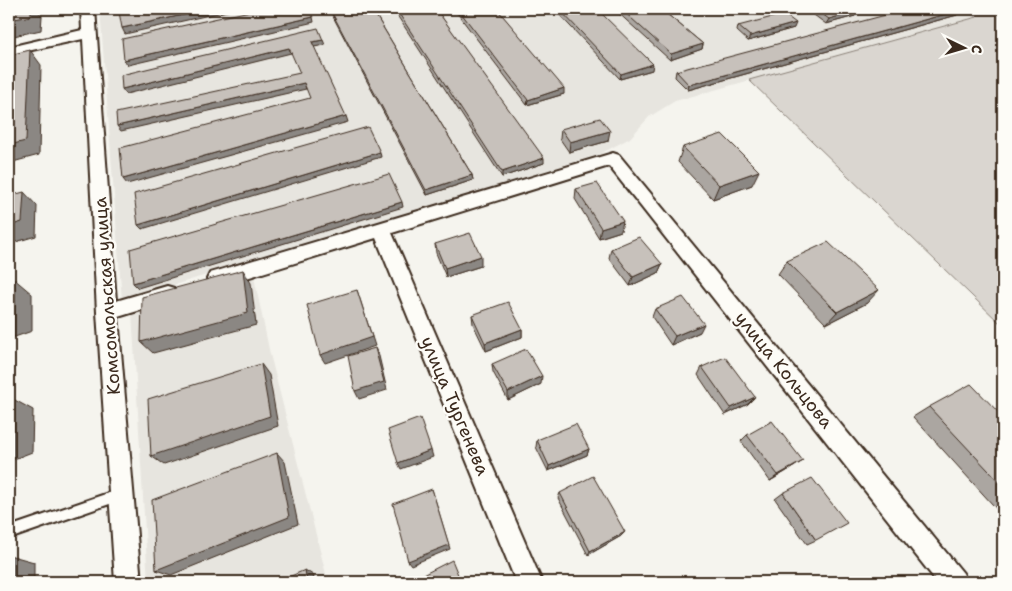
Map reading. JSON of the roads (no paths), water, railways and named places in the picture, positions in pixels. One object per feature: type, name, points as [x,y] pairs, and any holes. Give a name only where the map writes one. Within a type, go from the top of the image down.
[{"type":"street","name":"Комсомольская улица","points":[[88,9],[107,312],[128,582]]},
{"type":"street","points":[[9,51],[90,33]]},
{"type":"street","name":"улица Кольцова","points":[[381,229],[613,159],[954,582]]},
{"type":"street","points":[[202,284],[381,229]]},
{"type":"street","name":"улица Тургенева","points":[[381,229],[529,582]]},
{"type":"street","points":[[107,312],[183,289]]},
{"type":"lane","points":[[9,533],[121,495]]}]
